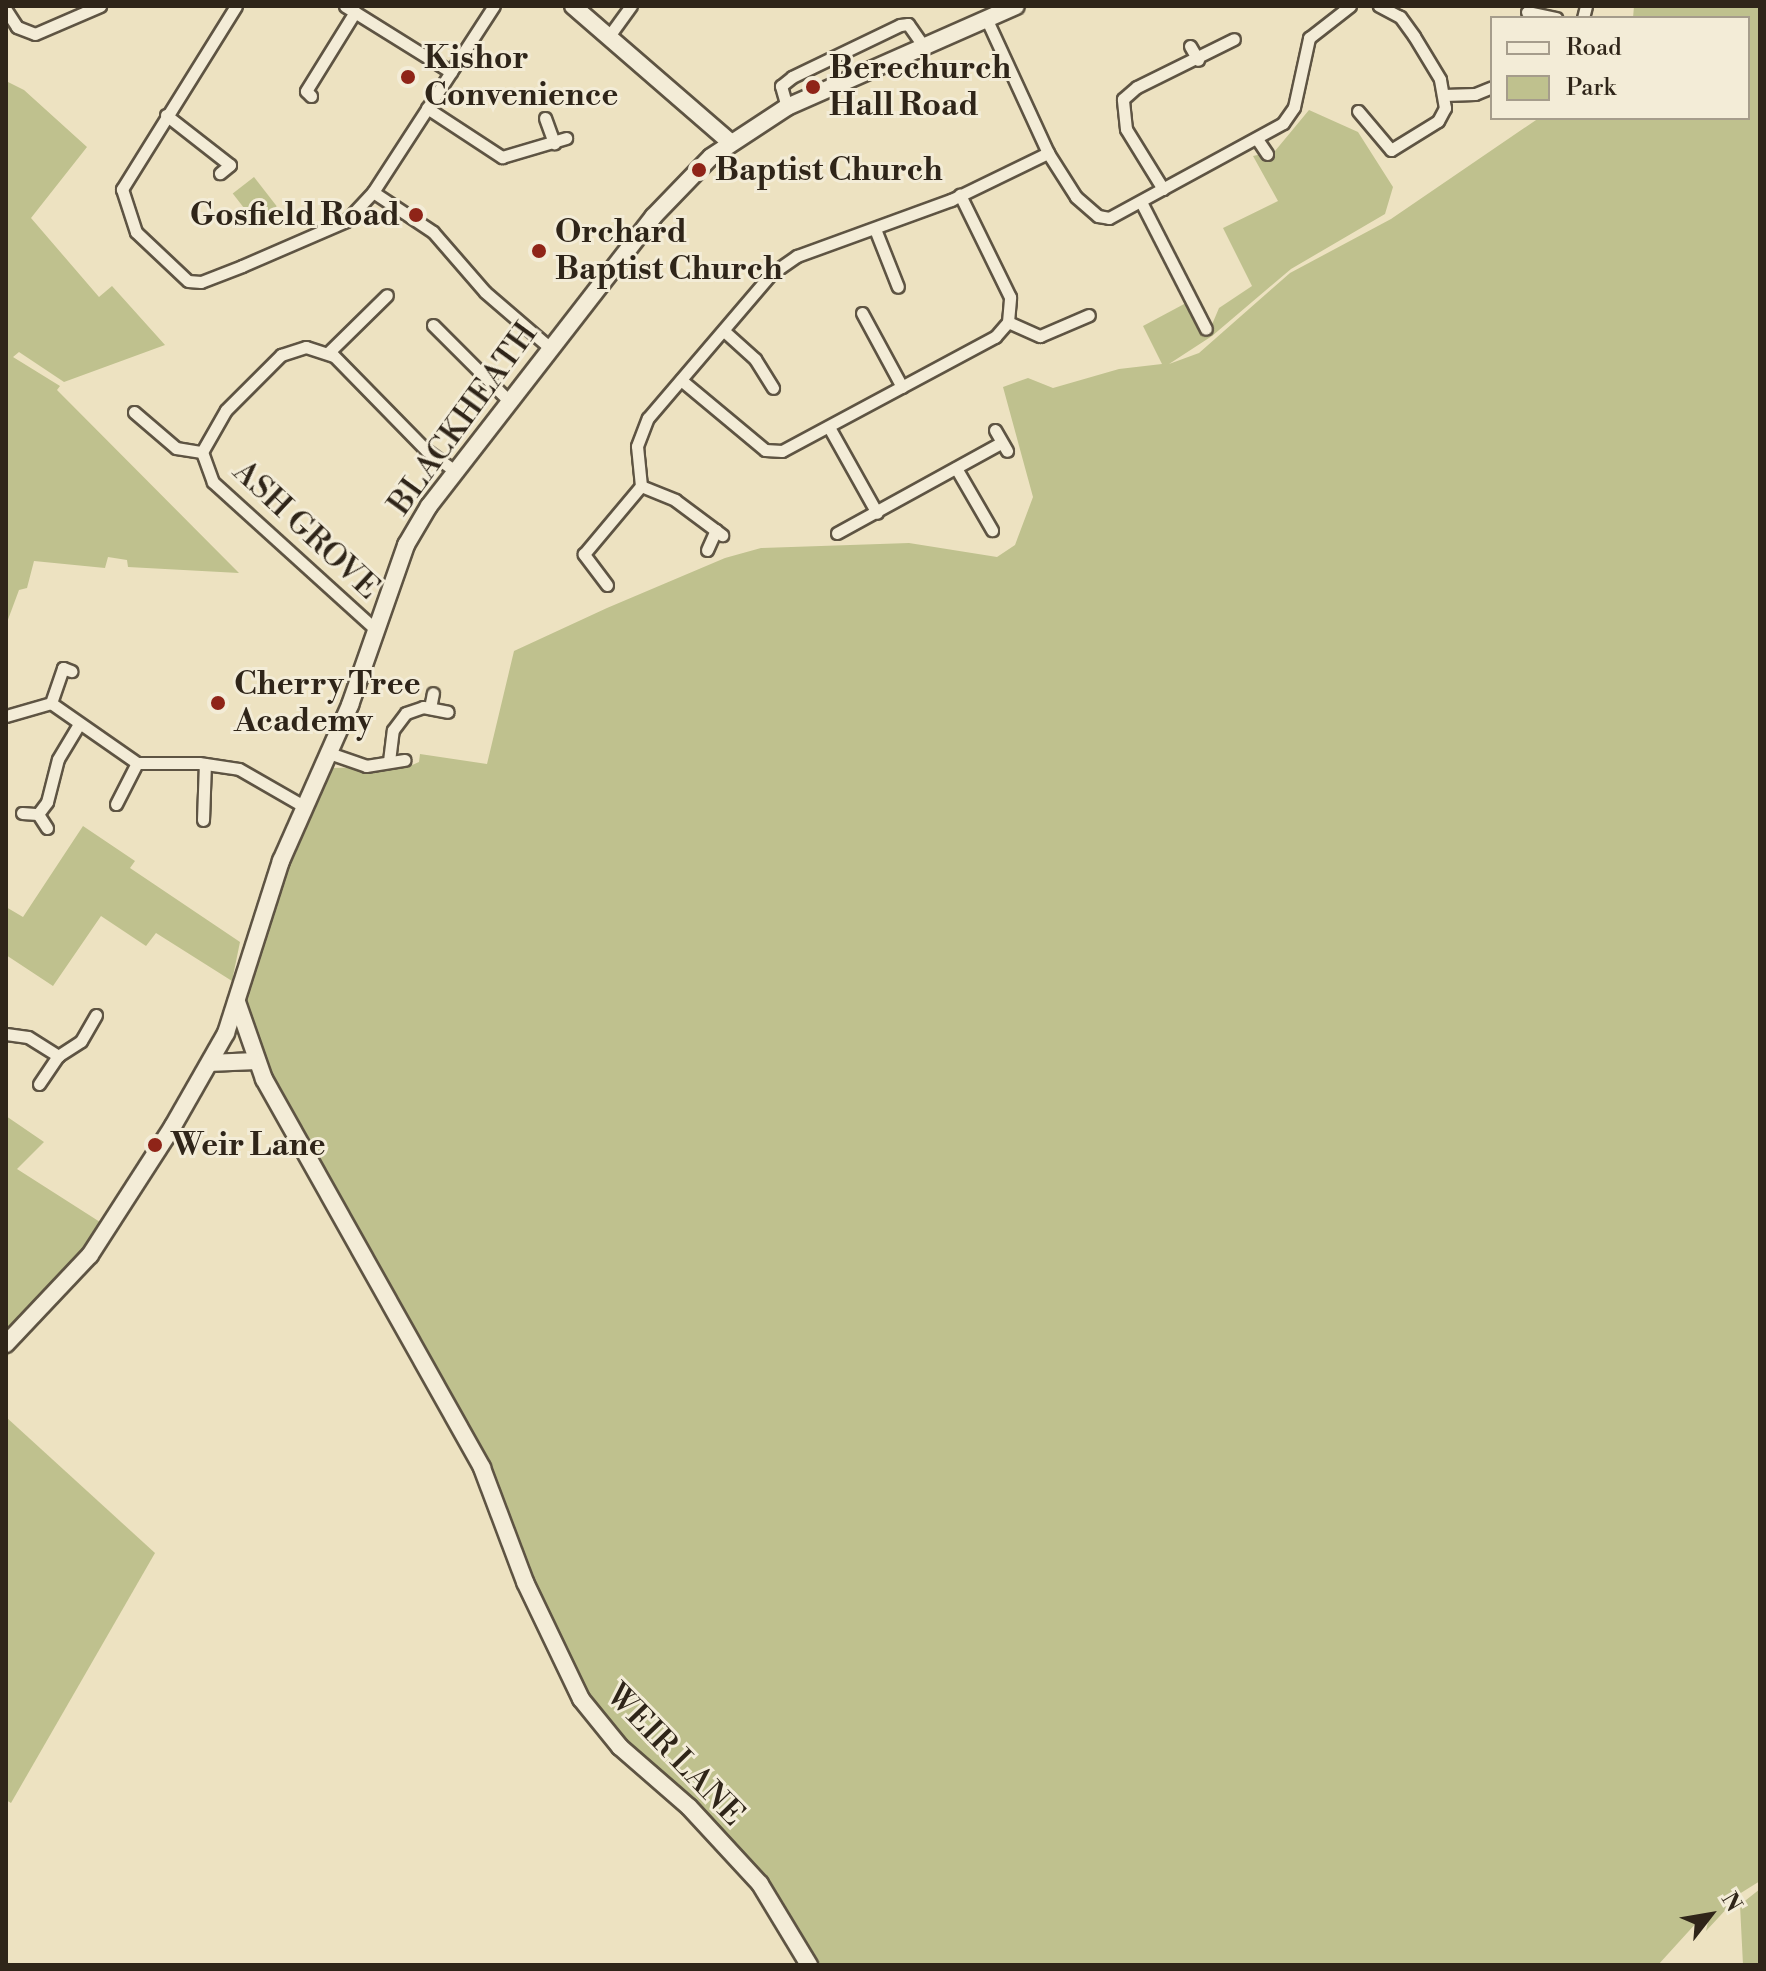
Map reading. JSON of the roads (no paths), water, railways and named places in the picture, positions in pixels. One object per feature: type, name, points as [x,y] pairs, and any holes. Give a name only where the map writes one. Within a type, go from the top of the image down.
[{"type":"main road","points":[[573,6],[729,141]]},
{"type":"main road","name":"BLACKHEATH","points":[[6,1344],[90,1255],[210,1063],[237,1002],[257,928],[329,753],[406,545],[455,471],[666,201],[729,141],[787,107],[922,44],[1016,6]]},
{"type":"main road","name":"WEIR LANE","points":[[237,1002],[255,1061],[482,1468],[525,1582],[581,1699],[620,1747],[689,1807],[760,1884],[809,1965]]},
{"type":"main road","points":[[210,1063],[255,1061]]},
{"type":"street","points":[[6,10],[17,27],[35,34],[83,16],[100,6]]},
{"type":"street","points":[[236,6],[122,189],[124,205],[151,248],[188,281],[201,282],[324,234],[346,221],[373,192],[494,6]]},
{"type":"street","points":[[609,36],[631,6]]},
{"type":"street","points":[[986,18],[1048,153],[1076,197],[1098,216],[1109,218],[1142,204],[1163,189],[1283,123],[1294,107],[1309,38],[1350,6]]},
{"type":"street","points":[[1358,111],[1391,150],[1400,139],[1438,121],[1444,95],[1440,79],[1400,17],[1379,6]]},
{"type":"street","points":[[311,96],[306,91],[350,9],[451,72]]},
{"type":"street","points":[[787,107],[781,86],[792,77],[900,25],[908,24],[922,44]]},
{"type":"street","points":[[1163,189],[1126,129],[1123,99],[1137,87],[1198,60],[1234,39]]},
{"type":"street","points":[[1190,46],[1198,60]]},
{"type":"street","points":[[1444,95],[1475,94],[1490,88]]},
{"type":"street","points":[[427,108],[502,157],[560,140],[545,118]]},
{"type":"street","points":[[166,115],[229,165]]},
{"type":"street","points":[[1257,139],[1267,154]]},
{"type":"street","points":[[604,579],[584,554],[641,486],[637,446],[648,418],[781,265],[960,195],[1048,153]]},
{"type":"street","points":[[373,192],[433,232],[502,309],[549,347]]},
{"type":"street","points":[[681,380],[765,450],[789,449],[995,337],[1008,322],[1010,297],[1003,277],[960,195]]},
{"type":"street","points":[[1142,204],[1206,321]]},
{"type":"street","points":[[875,229],[900,282]]},
{"type":"street","points":[[329,352],[381,307],[387,295]]},
{"type":"street","points":[[862,313],[902,387]]},
{"type":"street","points":[[1008,322],[1040,336],[1077,329],[1089,315]]},
{"type":"street","points":[[433,325],[509,401]]},
{"type":"street","points":[[874,336],[888,329]]},
{"type":"street","points":[[724,331],[755,359],[773,388]]},
{"type":"street","points":[[202,452],[216,421],[281,355],[306,347],[329,352],[426,450],[455,471]]},
{"type":"street","name":"ASH GROVE","points":[[134,412],[176,448],[202,452],[213,482],[376,630]]},
{"type":"street","points":[[830,429],[877,513]]},
{"type":"street","points":[[837,533],[956,468],[1004,447],[995,430]]},
{"type":"street","points":[[956,468],[990,526],[977,529]]},
{"type":"street","points":[[641,486],[675,500],[719,532],[707,550]]},
{"type":"street","points":[[51,703],[63,668],[71,671]]},
{"type":"street","points":[[430,708],[433,693]]},
{"type":"street","points":[[6,716],[51,703]]},
{"type":"street","points":[[51,703],[137,763],[205,764],[239,769],[305,807]]},
{"type":"street","points":[[389,761],[398,721],[411,709],[430,708],[448,712]]},
{"type":"street","points":[[38,814],[47,802],[58,759],[79,724]]},
{"type":"street","points":[[329,753],[366,766],[405,760]]},
{"type":"street","points":[[116,804],[137,763]]},
{"type":"street","points":[[199,818],[205,764]]},
{"type":"street","points":[[22,813],[38,814]]},
{"type":"street","points":[[38,814],[47,828]]},
{"type":"street","points":[[39,1084],[58,1056],[81,1041],[96,1015]]},
{"type":"street","points":[[6,1034],[28,1037],[58,1056]]},
{"type":"place","name":"Kishor Convenience","points":[[408,77]]},
{"type":"place","name":"Berechurch Hall Road","points":[[813,87]]},
{"type":"place","name":"Baptist Church","points":[[699,170]]},
{"type":"place","name":"Gosfield Road","points":[[416,215]]},
{"type":"place","name":"Orchard Baptist Church","points":[[539,251]]},
{"type":"place","name":"Cherry Tree Academy","points":[[218,703]]},
{"type":"place","name":"Weir Lane","points":[[155,1145]]}]
